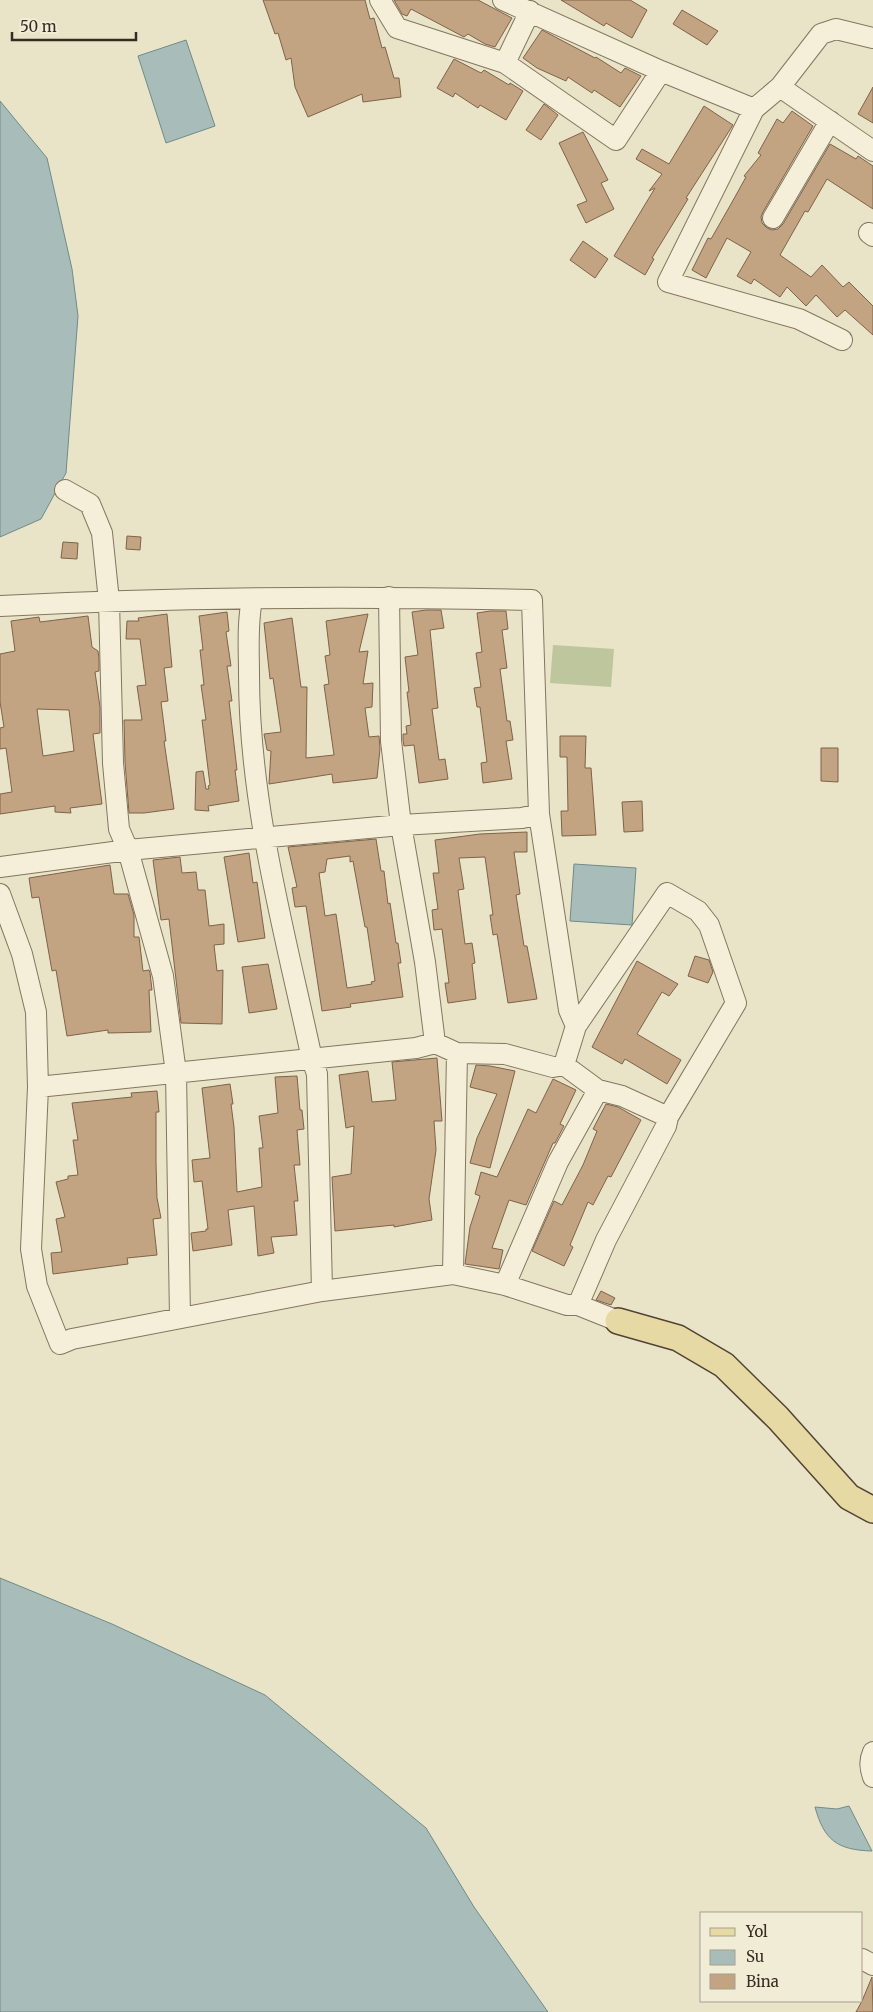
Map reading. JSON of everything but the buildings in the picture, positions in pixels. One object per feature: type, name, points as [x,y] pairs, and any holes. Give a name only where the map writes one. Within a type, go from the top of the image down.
[{"type":"main road","points":[[618,1321],[678,1338],[724,1365],[778,1418],[849,1497],[873,1510]]},
{"type":"street","points":[[380,0],[397,28],[505,64],[616,140],[661,70]]},
{"type":"street","points":[[504,0],[754,109]]},
{"type":"street","points":[[505,64],[530,11]]},
{"type":"street","points":[[842,340],[799,319],[668,282],[754,109],[780,87],[821,34],[836,29],[873,38]]},
{"type":"street","points":[[780,87],[873,152]]},
{"type":"street","points":[[773,218],[830,121]]},
{"type":"street","points":[[65,490],[90,504],[102,533],[109,601],[113,763],[119,829],[128,850],[162,976],[176,1073],[180,1318]]},
{"type":"street","points":[[0,606],[109,601],[389,597],[532,600],[539,814],[569,1010],[576,1026]]},
{"type":"street","points":[[389,597],[390,741],[401,825],[425,962],[435,1043]]},
{"type":"street","points":[[252,600],[249,616],[249,712],[265,837],[312,1060],[317,1074],[322,1291]]},
{"type":"street","points":[[0,868],[128,850],[401,825],[522,818],[539,814]]},
{"type":"street","points":[[564,1065],[576,1026],[667,893],[698,911],[709,925],[736,1003],[668,1117],[666,1126],[606,1240],[578,1305]]},
{"type":"street","points":[[0,894],[22,954],[36,1012],[38,1087],[31,1249],[37,1286],[60,1344],[72,1339],[322,1291],[453,1274],[505,1284],[567,1305],[578,1305],[618,1321]]},
{"type":"street","points":[[38,1087],[312,1060],[416,1048],[435,1043],[457,1053],[505,1054],[553,1066],[564,1065],[598,1090],[622,1096],[668,1117]]},
{"type":"street","points":[[453,1274],[457,1053]]},
{"type":"street","points":[[505,1284],[558,1162],[598,1090]]},
{"type":"street","points":[[873,1752],[870,1758],[873,1777]]},
{"type":"green space","points":[[553,645],[614,649],[611,687],[550,683]]},
{"type":"water","points":[[186,40],[215,126],[166,143],[138,56]]},
{"type":"water","points":[[0,101],[47,158],[72,269],[78,316],[66,473],[41,519],[0,537]]},
{"type":"water","points":[[574,864],[636,868],[632,925],[570,921]]},
{"type":"water","points":[[0,1578],[112,1624],[265,1695],[426,1828],[474,1907],[548,2012],[0,2012]]},
{"type":"water","points":[[849,1806],[872,1851],[850,1848],[834,1841],[823,1828],[815,1807],[837,1809]]}]
